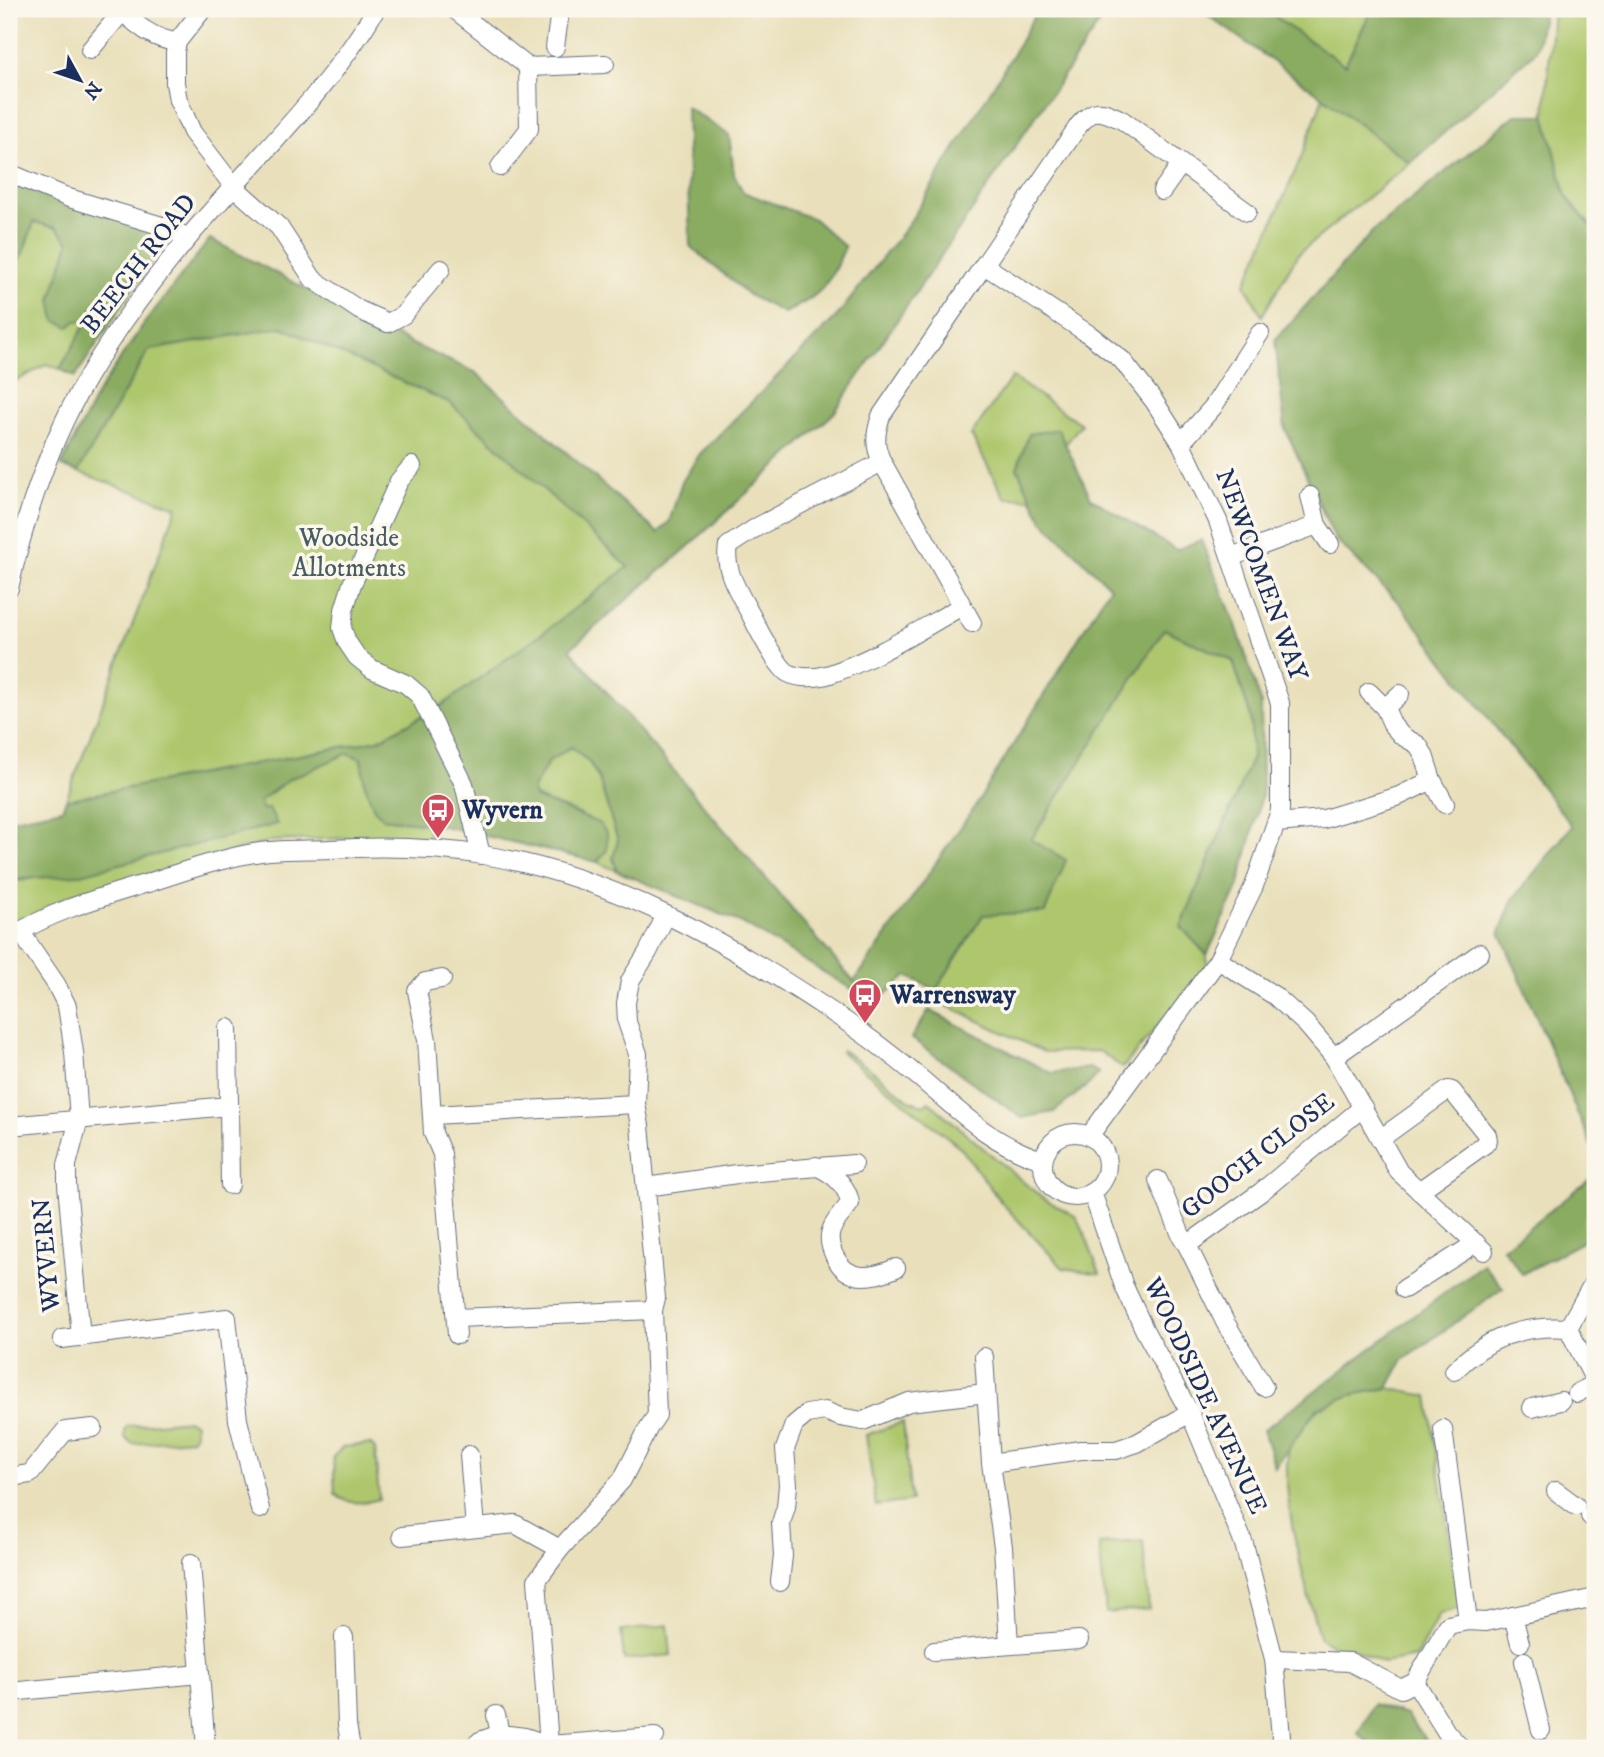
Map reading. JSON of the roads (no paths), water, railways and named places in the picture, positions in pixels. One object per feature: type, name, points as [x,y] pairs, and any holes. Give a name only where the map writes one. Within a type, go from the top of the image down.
[{"type":"street","points":[[203,9],[177,42],[175,83],[184,117],[192,132],[234,187],[279,227],[313,279],[359,310],[388,323],[403,314],[441,269]]},
{"type":"street","name":"BEECH ROAD","points":[[9,588],[12,558],[32,499],[78,394],[121,328],[188,238],[310,102],[340,65],[376,9]]},
{"type":"street","points":[[454,9],[528,67],[605,64]]},
{"type":"street","points":[[555,47],[559,18],[556,9]]},
{"type":"street","points":[[90,50],[120,10],[149,33],[164,41],[177,42]]},
{"type":"street","points":[[500,167],[529,129],[528,67]]},
{"type":"street","points":[[972,623],[875,447],[881,416],[1087,115],[1105,111],[1122,120],[1247,212]]},
{"type":"street","points":[[1162,191],[1181,164]]},
{"type":"street","points":[[9,173],[69,198],[169,228],[188,238]]},
{"type":"street","name":"NEWCOMEN WAY","points":[[984,265],[1090,335],[1135,374],[1181,443],[1208,498],[1231,557],[1280,703],[1280,811],[1255,886],[1218,960],[1090,1135]]},
{"type":"street","points":[[1181,443],[1213,407],[1260,333]]},
{"type":"street","points":[[882,461],[757,527],[728,546],[725,559],[759,630],[786,672],[802,677],[828,675],[866,658],[962,606]]},
{"type":"street","points":[[412,466],[399,481],[352,584],[342,628],[346,642],[356,657],[372,669],[406,684],[420,696],[464,784],[481,855]]},
{"type":"street","points":[[1310,496],[1317,525],[1330,544]]},
{"type":"street","points":[[1231,557],[1317,525]]},
{"type":"street","points":[[1369,692],[1385,708],[1393,726],[1402,736],[1418,745],[1445,804]]},
{"type":"street","points":[[1385,708],[1400,694]]},
{"type":"street","points":[[1276,823],[1324,818],[1399,796],[1432,780]]},
{"type":"street","points":[[14,934],[67,908],[172,875],[261,852],[384,846],[509,860],[587,882],[666,915],[739,953],[889,1052],[1000,1143],[1042,1160]]},
{"type":"street","points":[[549,1745],[537,1580],[560,1549],[622,1480],[657,1415],[653,1310],[656,1298],[636,1104],[638,1054],[627,1022],[626,1003],[631,981],[666,915]]},
{"type":"street","name":"WYVERN","points":[[14,934],[56,984],[67,1006],[74,1052],[79,1119],[67,1165],[67,1185],[81,1337]]},
{"type":"street","points":[[1334,1057],[1480,953]]},
{"type":"street","points":[[1218,960],[1275,996],[1306,1024],[1334,1057],[1399,1172],[1480,1247],[1405,1289]]},
{"type":"street","points":[[442,979],[425,982],[417,990],[427,1040],[432,1124],[442,1154],[457,1326],[653,1310]]},
{"type":"street","points":[[228,1028],[230,1185]]},
{"type":"street","points":[[1380,1139],[1448,1090],[1452,1091],[1487,1135],[1485,1144],[1419,1191]]},
{"type":"street","points":[[432,1124],[636,1104]]},
{"type":"street","points":[[9,1126],[229,1106]]},
{"type":"street","name":"GOOCH CLOSE","points":[[1264,1387],[1225,1322],[1187,1245],[1261,1192],[1363,1107]]},
{"type":"street","points":[[1077,1132],[1090,1135],[1104,1150],[1108,1171],[1102,1183],[1092,1192],[1080,1197],[1069,1197],[1060,1193],[1048,1181],[1042,1160],[1055,1140],[1065,1133],[1077,1132]]},
{"type":"street","points":[[646,1187],[816,1166],[854,1164]]},
{"type":"street","points":[[816,1166],[829,1171],[849,1193],[850,1203],[835,1223],[830,1235],[832,1251],[839,1266],[850,1275],[860,1277],[880,1275],[896,1268]]},
{"type":"street","points":[[1158,1180],[1187,1245]]},
{"type":"street","name":"WOODSIDE AVENUE","points":[[1092,1192],[1124,1286],[1145,1331],[1190,1413],[1244,1544],[1274,1659],[1282,1748]]},
{"type":"street","points":[[1568,1328],[1595,1280]]},
{"type":"street","points":[[62,1339],[227,1318],[238,1420],[260,1509]]},
{"type":"street","points":[[1454,1371],[1468,1357],[1516,1330],[1547,1326],[1568,1328]]},
{"type":"street","points":[[1532,1408],[1569,1397],[1595,1382],[1568,1328]]},
{"type":"street","points":[[984,1357],[991,1463],[1003,1546],[1009,1645]]},
{"type":"street","points":[[780,1582],[783,1556],[781,1523],[788,1485],[785,1449],[794,1425],[807,1414],[825,1411],[840,1418],[863,1421],[909,1402],[986,1393]]},
{"type":"street","points":[[991,1463],[1081,1450],[1116,1450],[1137,1443],[1190,1413]]},
{"type":"street","points":[[9,1477],[30,1474],[65,1431],[93,1428]]},
{"type":"street","points":[[1443,1429],[1468,1621]]},
{"type":"street","points":[[469,1455],[475,1528]]},
{"type":"street","points":[[1556,1491],[1587,1514]]},
{"type":"street","points":[[402,1536],[515,1524],[560,1549]]},
{"type":"street","points":[[191,1563],[206,1748]]},
{"type":"street","points":[[1274,1659],[1350,1662],[1401,1689],[1415,1682],[1448,1625],[1468,1621],[1486,1622],[1595,1598]]},
{"type":"street","points":[[1513,1616],[1541,1730]]},
{"type":"street","points":[[344,1637],[347,1725],[351,1748]]},
{"type":"street","points":[[934,1651],[1079,1640]]},
{"type":"street","points":[[9,1692],[200,1674]]},
{"type":"street","points":[[1415,1682],[1447,1733],[1461,1748]]},
{"type":"street","points":[[496,1714],[500,1734]]},
{"type":"street","points":[[472,1748],[489,1735],[500,1734],[524,1737],[549,1745],[655,1737]]},
{"type":"place","name":"Wyvern","points":[[438,840]]},
{"type":"place","name":"Warrensway","points":[[865,1025]]},
{"type":"park label","name":"Woodside Allotments","points":[[349,553]]}]
